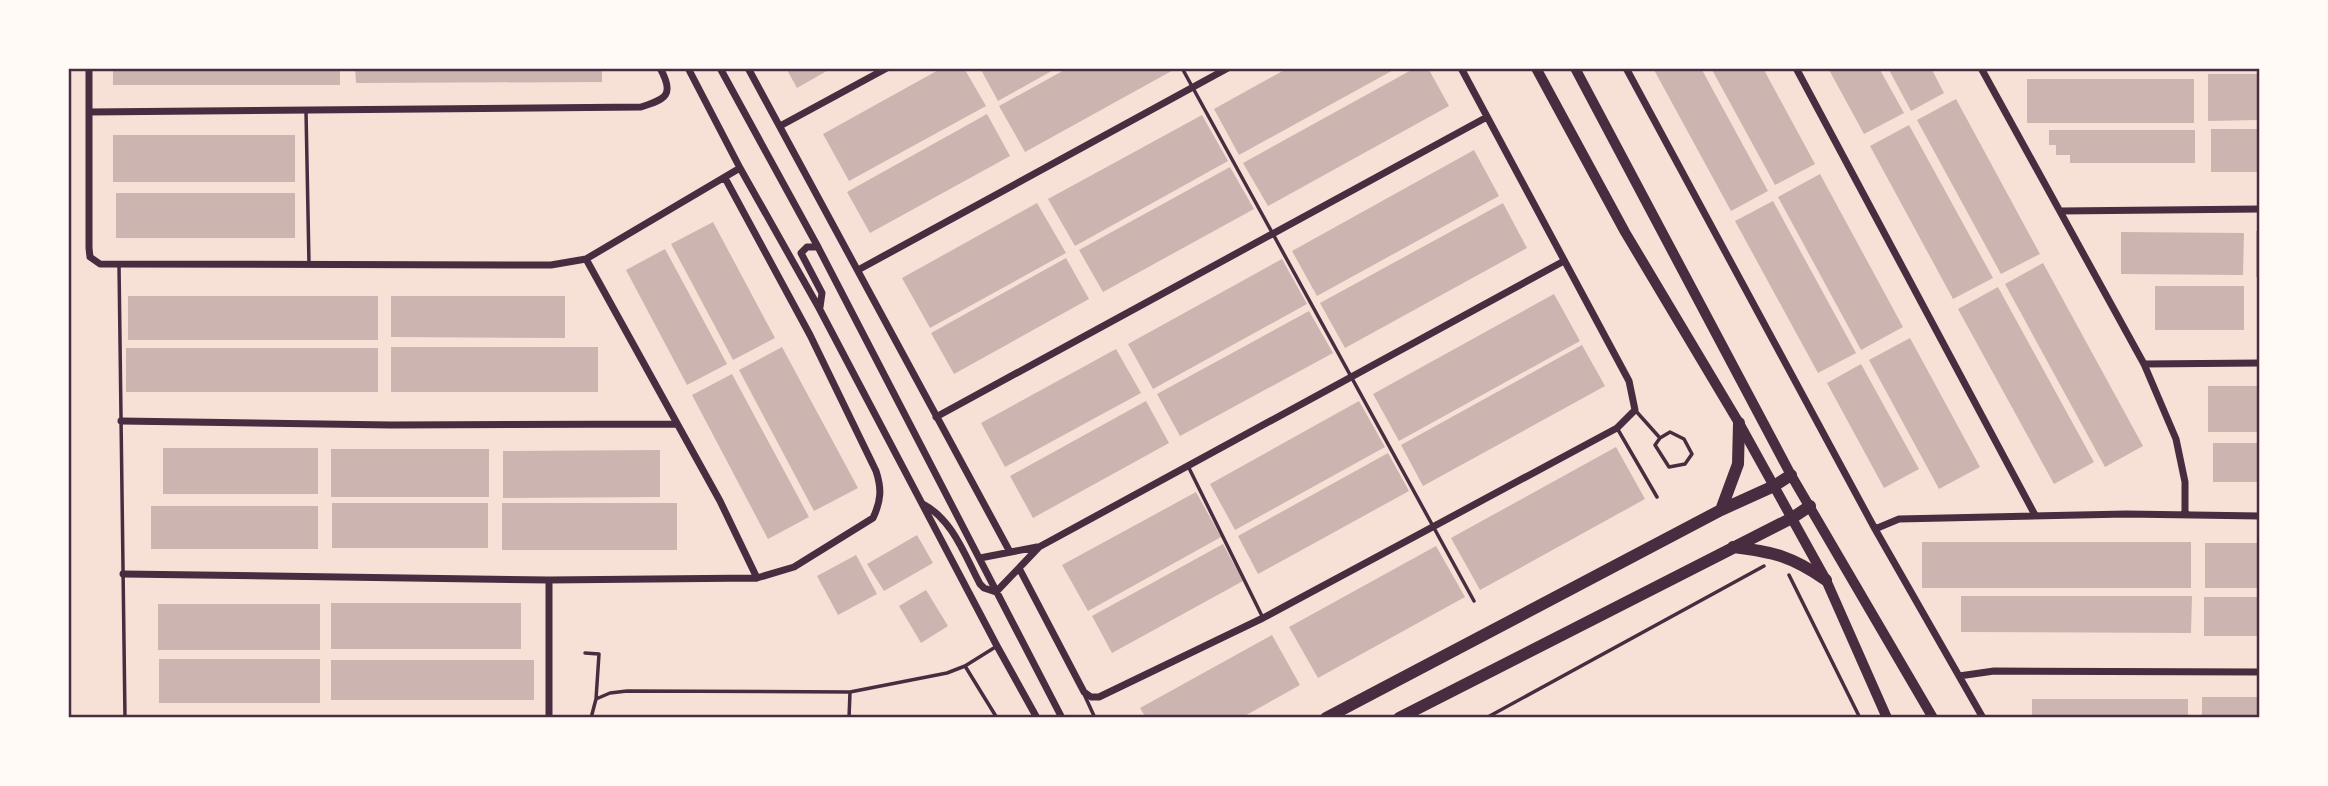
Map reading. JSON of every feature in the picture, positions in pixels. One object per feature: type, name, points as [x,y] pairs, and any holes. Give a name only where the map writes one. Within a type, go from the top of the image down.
[{"type":"main road","points":[[1536,68],[1625,232],[1739,423],[1826,580],[1887,718]]},
{"type":"main road","points":[[1575,68],[1791,475],[1933,718]]},
{"type":"main road","points":[[1721,510],[1738,464],[1739,423]]},
{"type":"main road","points":[[1326,718],[1791,475]]},
{"type":"main road","points":[[1399,718],[1792,518],[1810,506]]},
{"type":"main road","points":[[1732,547],[1770,552],[1790,558],[1826,580]]},
{"type":"street","points":[[89,68],[90,257],[100,264],[551,265],[586,259],[740,168]]},
{"type":"street","points":[[89,111],[641,107],[662,100],[667,93],[668,82],[660,68]]},
{"type":"street","points":[[688,68],[740,168],[820,308],[1037,718]]},
{"type":"street","points":[[720,68],[817,247],[1062,718]]},
{"type":"street","points":[[748,68],[1010,552]]},
{"type":"street","points":[[780,126],[887,68]]},
{"type":"street","points":[[858,270],[1228,68]]},
{"type":"street","points":[[1019,568],[1087,694],[1099,697],[1263,618],[1617,428],[1635,410],[1629,381],[1461,68]]},
{"type":"street","points":[[1626,68],[1875,529],[1983,718]]},
{"type":"street","points":[[1796,68],[2035,515]]},
{"type":"street","points":[[1981,68],[2144,364],[2176,439],[2185,482],[2185,515]]},
{"type":"street","points":[[936,417],[1487,117]]},
{"type":"street","points":[[123,574],[549,580],[757,578],[794,567],[873,518],[879,504],[881,487],[876,471],[810,335],[725,178]]},
{"type":"street","points":[[2061,211],[2260,209]]},
{"type":"street","points":[[817,247],[807,247],[801,253],[822,293],[820,308]]},
{"type":"street","points":[[586,259],[720,501],[757,578]]},
{"type":"street","points":[[996,592],[1039,547],[1564,261]]},
{"type":"street","points":[[2144,364],[2260,363]]},
{"type":"street","points":[[121,421],[391,425],[677,424]]},
{"type":"street","points":[[923,505],[932,509],[950,527],[980,584],[996,592]]},
{"type":"street","points":[[1875,529],[1899,519],[2035,515],[2260,516]]},
{"type":"street","points":[[979,558],[1039,547]]},
{"type":"street","points":[[549,580],[549,718]]},
{"type":"street","points":[[1959,676],[1994,671],[2260,672]]},
{"type":"lane","points":[[1182,68],[1474,601]]},
{"type":"lane","points":[[306,110],[309,266]]},
{"type":"lane","points":[[119,265],[125,718]]},
{"type":"lane","points":[[1635,410],[1660,438]]},
{"type":"lane","points":[[1617,428],[1657,497]]},
{"type":"lane","points":[[1670,432],[1684,439],[1692,454],[1685,464],[1669,467],[1655,445],[1660,438],[1670,432]]},
{"type":"lane","points":[[1188,466],[1263,618]]},
{"type":"lane","points":[[596,699],[610,693],[626,691],[850,692],[947,673],[965,666],[997,646]]},
{"type":"lane","points":[[585,653],[599,654],[596,699],[591,718]]},
{"type":"lane","points":[[965,666],[997,718]]},
{"type":"lane","points":[[849,718],[850,692]]},
{"type":"lane","points":[[1087,694],[1095,718]]},
{"type":"path","points":[[1486,718],[1768,563]]},
{"type":"path","points":[[1786,569],[1860,718]]},
{"type":"building","points":[[113,68],[340,68],[340,85],[113,85]]},
{"type":"building","points":[[355,68],[602,68],[602,82],[356,83]]},
{"type":"building","points":[[786,68],[832,68],[797,88]]},
{"type":"building","points":[[942,68],[964,68],[986,106],[849,181],[823,134]]},
{"type":"building","points":[[980,68],[1057,68],[998,101]]},
{"type":"building","points":[[1068,68],[1177,68],[1025,152],[999,106]]},
{"type":"building","points":[[1288,68],[1397,68],[1239,155],[1214,109]]},
{"type":"building","points":[[1415,68],[1428,68],[1449,106],[1268,206],[1243,163]]},
{"type":"building","points":[[1653,68],[1701,68],[1768,191],[1731,211]]},
{"type":"building","points":[[1711,68],[1763,68],[1815,164],[1775,185]]},
{"type":"building","points":[[1828,68],[1879,68],[1904,113],[1864,134]]},
{"type":"building","points":[[1888,68],[1931,68],[1944,93],[1911,111]]},
{"type":"building","points":[[2208,74],[2260,74],[2260,120],[2208,121]]},
{"type":"building","points":[[2027,79],[2194,79],[2194,123],[2027,123]]},
{"type":"building","points":[[1956,99],[2040,254],[2001,274],[1917,120]]},
{"type":"building","points":[[987,114],[1010,156],[870,233],[847,192]]},
{"type":"building","points":[[1202,115],[1228,161],[1075,246],[1048,199]]},
{"type":"building","points":[[1909,125],[1993,278],[1953,299],[1870,146]]},
{"type":"building","points":[[2211,129],[2260,129],[2260,172],[2211,172]]},
{"type":"building","points":[[2049,130],[2195,130],[2195,163],[2070,163],[2070,155],[2056,155],[2056,145],[2049,145]]},
{"type":"building","points":[[113,135],[295,135],[295,182],[113,182]]},
{"type":"building","points":[[1474,150],[1499,196],[1317,296],[1292,251]]},
{"type":"building","points":[[1230,167],[1254,209],[1103,292],[1079,250]]},
{"type":"building","points":[[1820,174],[1903,327],[1861,350],[1778,197]]},
{"type":"building","points":[[116,193],[295,193],[295,238],[116,238]]},
{"type":"building","points":[[1773,201],[1856,353],[1818,373],[1735,221]]},
{"type":"building","points":[[1037,203],[1066,253],[930,328],[902,278]]},
{"type":"building","points":[[1503,203],[1527,248],[1345,348],[1320,303]]},
{"type":"building","points":[[713,222],[775,338],[733,360],[671,244]]},
{"type":"building","points":[[2256,231],[2260,231],[2260,277],[2256,277]]},
{"type":"building","points":[[2121,232],[2244,233],[2243,275],[2121,274]]},
{"type":"building","points":[[665,249],[727,364],[687,385],[626,270]]},
{"type":"building","points":[[1066,258],[1089,299],[954,374],[931,333]]},
{"type":"building","points":[[1282,259],[1307,304],[1153,389],[1128,344]]},
{"type":"building","points":[[2043,263],[2143,446],[2105,467],[2005,284]]},
{"type":"building","points":[[2155,286],[2244,286],[2244,330],[2155,330]]},
{"type":"building","points":[[1998,287],[2094,462],[2054,484],[1958,309]]},
{"type":"building","points":[[1554,294],[1580,341],[1399,441],[1373,394]]},
{"type":"building","points":[[128,296],[378,296],[378,340],[128,340]]},
{"type":"building","points":[[391,296],[565,296],[565,338],[391,337]]},
{"type":"building","points":[[1309,311],[1333,353],[1180,436],[1157,394]]},
{"type":"building","points":[[1910,338],[1980,467],[1939,489],[1869,360]]},
{"type":"building","points":[[1582,345],[1605,386],[1423,486],[1401,445]]},
{"type":"building","points":[[391,347],[598,347],[598,392],[391,392]]},
{"type":"building","points":[[782,347],[858,488],[814,511],[739,370]]},
{"type":"building","points":[[126,348],[378,348],[378,392],[126,392]]},
{"type":"building","points":[[1116,349],[1141,393],[1005,467],[981,423]]},
{"type":"building","points":[[1861,364],[1919,469],[1884,488],[1827,383]]},
{"type":"building","points":[[732,374],[809,517],[768,539],[692,395]]},
{"type":"building","points":[[2208,386],[2260,386],[2260,432],[2208,432]]},
{"type":"building","points":[[1146,401],[1169,443],[1033,518],[1010,476]]},
{"type":"building","points":[[1359,401],[1385,447],[1235,530],[1210,484]]},
{"type":"building","points":[[2213,443],[2260,443],[2260,482],[2213,482]]},
{"type":"building","points":[[1616,447],[1645,499],[1480,590],[1451,538]]},
{"type":"building","points":[[163,448],[318,448],[318,494],[163,494]]},
{"type":"building","points":[[331,449],[489,449],[489,497],[331,497]]},
{"type":"building","points":[[660,450],[660,497],[503,498],[503,451]]},
{"type":"building","points":[[1388,453],[1409,491],[1258,574],[1238,536]]},
{"type":"building","points":[[1196,492],[1221,537],[1088,611],[1062,565]]},
{"type":"building","points":[[332,503],[488,503],[488,548],[332,548]]},
{"type":"building","points":[[502,503],[677,503],[677,550],[502,550]]},
{"type":"building","points":[[151,506],[318,506],[318,549],[151,549]]},
{"type":"building","points":[[917,535],[933,563],[884,591],[867,564]]},
{"type":"building","points":[[1922,542],[2191,542],[2191,588],[1922,588]]},
{"type":"building","points":[[2205,543],[2260,543],[2260,588],[2205,588]]},
{"type":"building","points":[[1223,544],[1243,581],[1112,653],[1092,616]]},
{"type":"building","points":[[1436,546],[1465,597],[1318,678],[1289,627]]},
{"type":"building","points":[[856,555],[877,594],[838,615],[817,576]]},
{"type":"building","points":[[926,590],[948,626],[921,643],[899,606]]},
{"type":"building","points":[[1961,596],[2192,596],[2191,633],[1961,632]]},
{"type":"building","points":[[2204,597],[2260,597],[2260,636],[2204,636]]},
{"type":"building","points":[[331,603],[521,603],[521,649],[331,649]]},
{"type":"building","points":[[158,604],[320,604],[320,650],[158,650]]},
{"type":"building","points":[[1272,635],[1300,685],[1241,718],[1146,718],[1140,708]]},
{"type":"building","points":[[159,659],[320,659],[320,703],[159,703]]},
{"type":"building","points":[[331,660],[534,660],[534,700],[331,700]]},
{"type":"building","points":[[2202,697],[2260,697],[2260,718],[2202,718]]},
{"type":"building","points":[[2032,699],[2188,699],[2188,718],[2032,718]]}]
